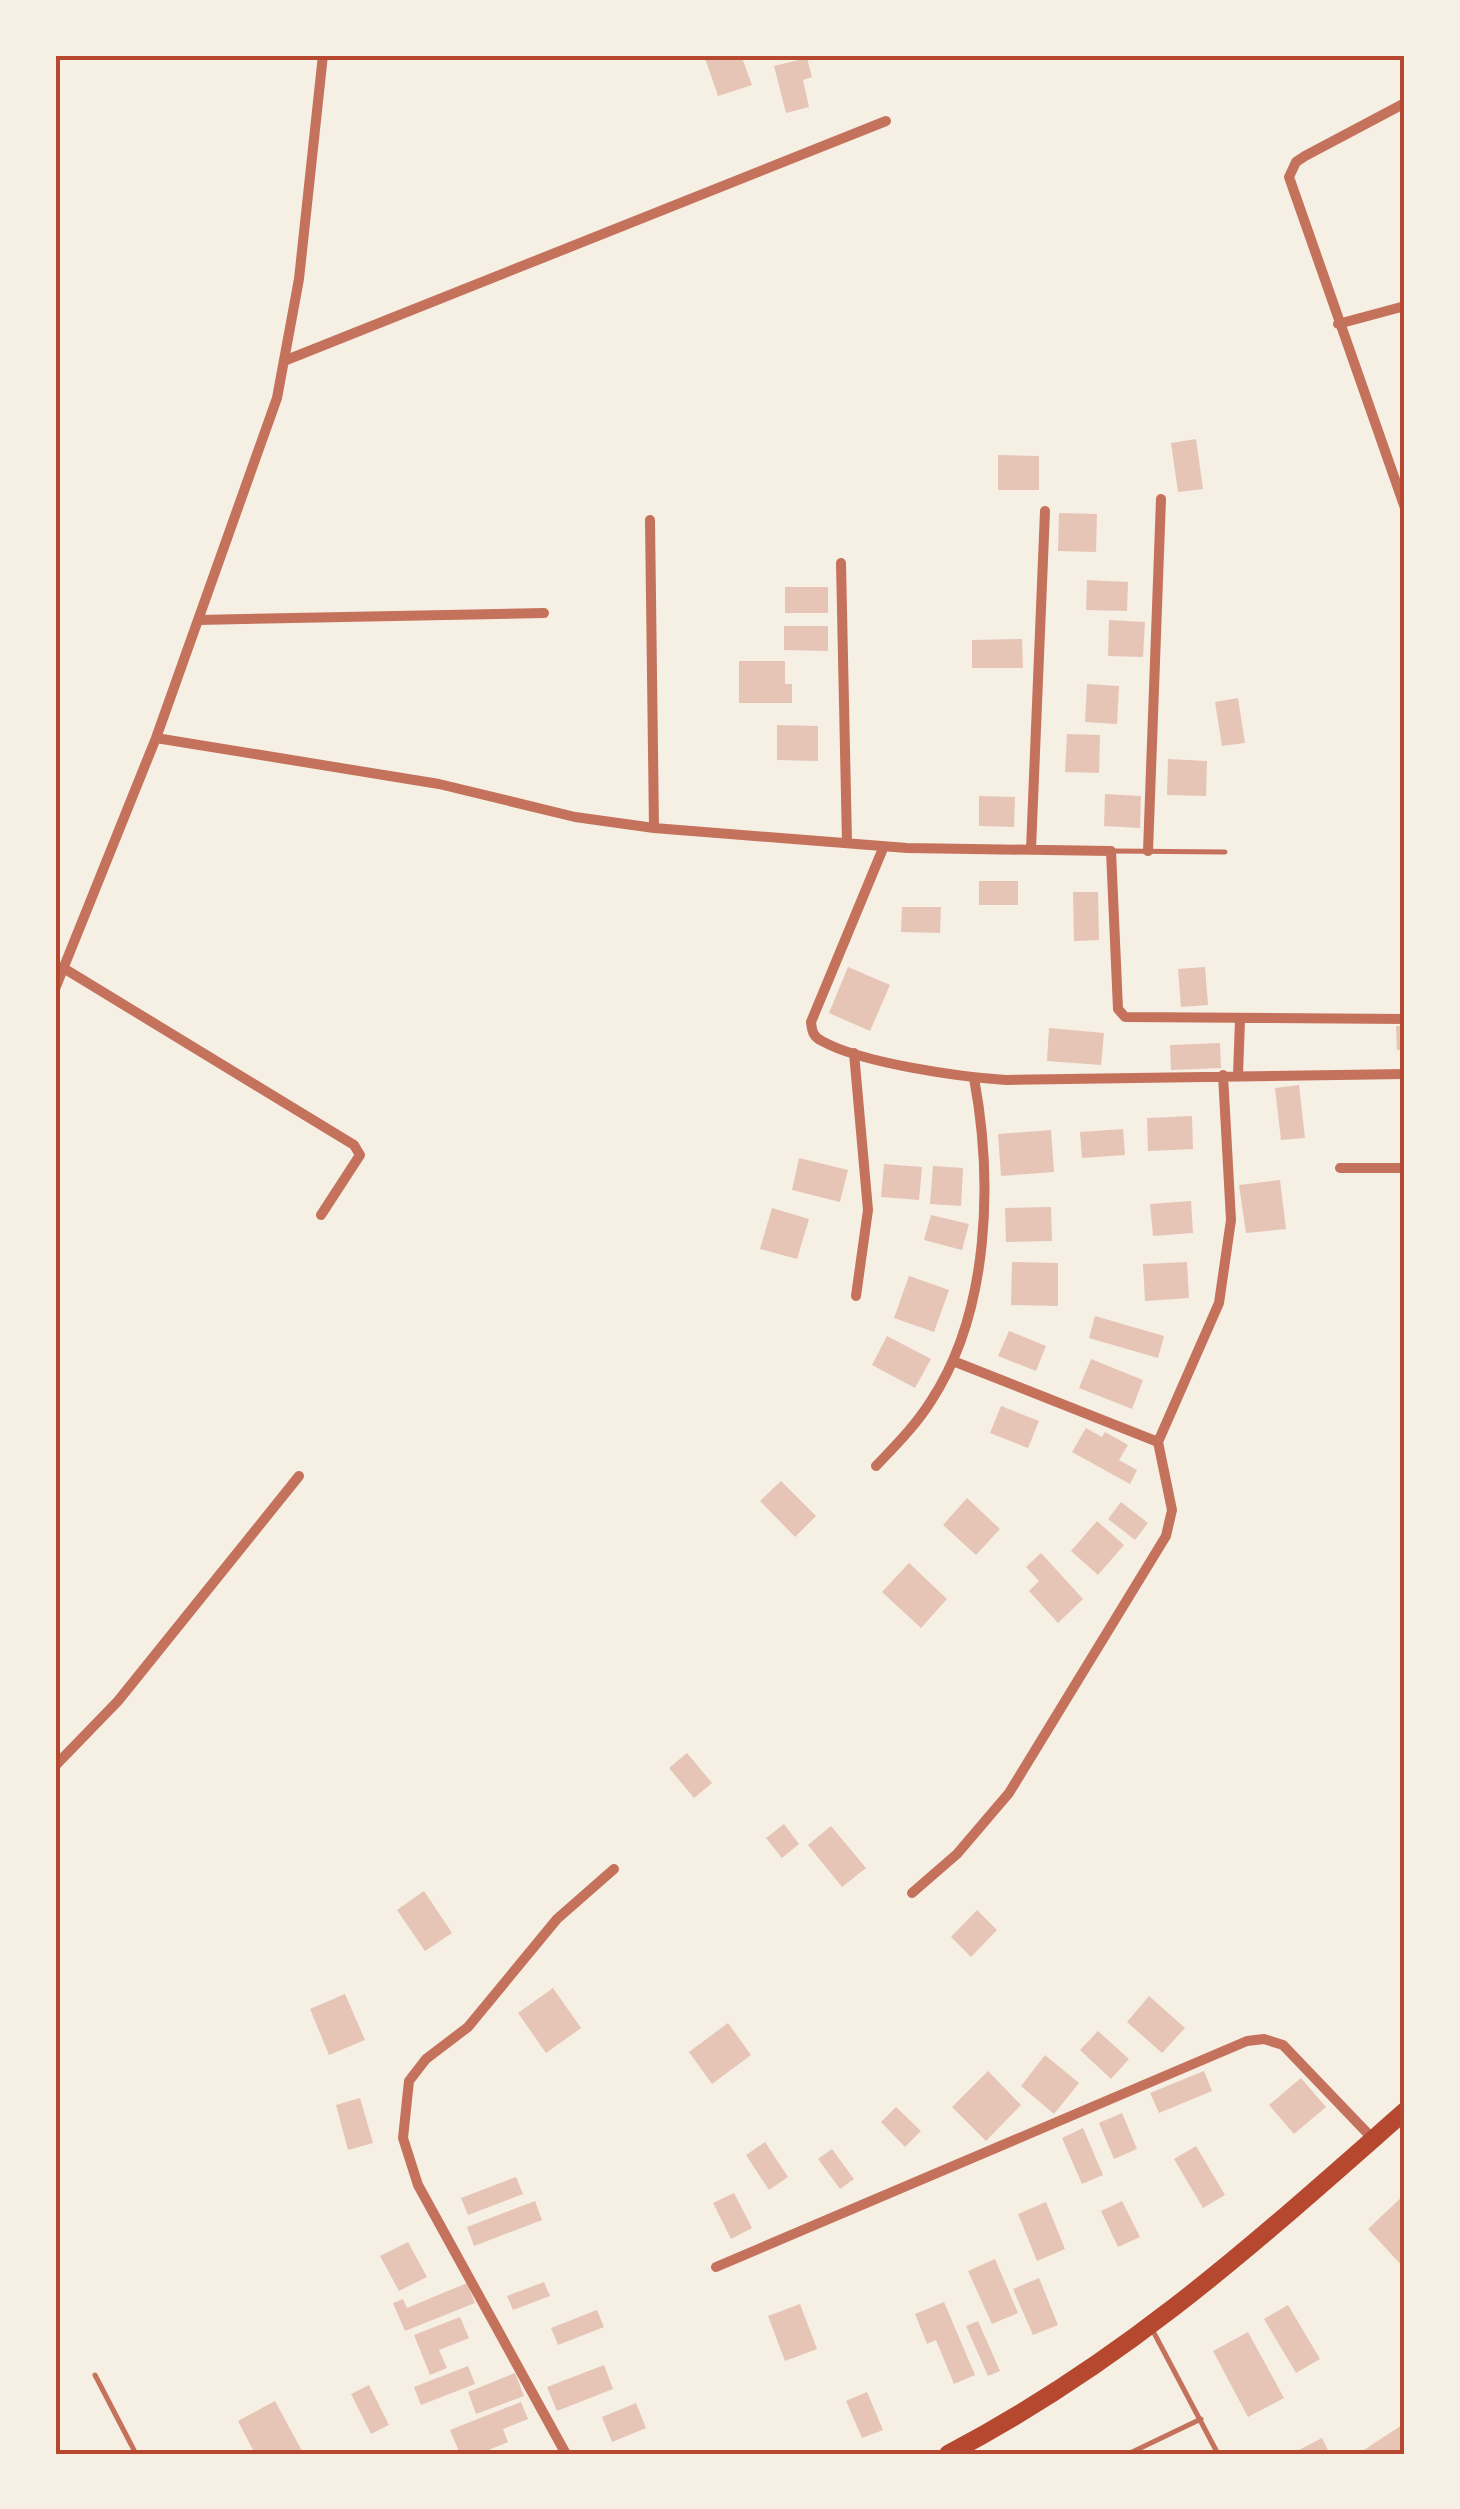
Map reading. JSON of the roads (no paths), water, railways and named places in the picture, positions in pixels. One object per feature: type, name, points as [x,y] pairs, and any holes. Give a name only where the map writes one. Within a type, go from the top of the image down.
[{"type":"main road","points":[[948,2454],[1017,2418],[1152,2328],[1405,2110]]},
{"type":"street","points":[[55,989],[156,738],[276,398],[304,240],[323,55]]},
{"type":"street","points":[[1405,103],[1305,156],[1291,169],[1290,191],[1405,504]]},
{"type":"street","points":[[284,360],[886,121]]},
{"type":"street","points":[[1338,324],[1405,306]]},
{"type":"street","points":[[1148,851],[1161,499]]},
{"type":"street","points":[[1032,849],[1044,512]]},
{"type":"street","points":[[650,520],[654,828]]},
{"type":"street","points":[[840,563],[847,844]]},
{"type":"street","points":[[198,620],[544,613]]},
{"type":"street","points":[[156,738],[439,784],[575,817],[654,828],[884,846],[1111,851],[1118,1009],[1125,1018],[1405,1020]]},
{"type":"street","points":[[884,846],[812,1022],[812,1033],[819,1040],[854,1053],[974,1078],[1405,1074]]},
{"type":"street","points":[[66,969],[354,1145],[360,1156],[356,1166],[321,1216]]},
{"type":"street","points":[[1238,1074],[1240,1020]]},
{"type":"street","points":[[854,1053],[868,1210],[856,1296]]},
{"type":"street","points":[[912,1893],[946,1865],[1009,1793],[1166,1536],[1172,1510],[1158,1442],[1219,1303],[1231,1220],[1223,1074]]},
{"type":"street","points":[[876,1466],[914,1425],[952,1362],[978,1265],[986,1169],[974,1078]]},
{"type":"street","points":[[1340,1168],[1405,1168]]},
{"type":"street","points":[[952,1362],[1158,1442]]},
{"type":"street","points":[[55,1766],[118,1701],[299,1476]]},
{"type":"street","points":[[566,2454],[418,2186],[402,2138],[410,2081],[426,2059],[468,2027],[557,1919],[614,1869]]},
{"type":"street","points":[[716,2268],[1246,2041],[1264,2039],[1284,2045],[1373,2139]]},
{"type":"lane","points":[[1111,851],[1225,852]]},
{"type":"lane","points":[[1152,2328],[1218,2454]]},
{"type":"lane","points":[[96,2374],[136,2454]]},
{"type":"lane","points":[[1128,2454],[1201,2418]]}]
